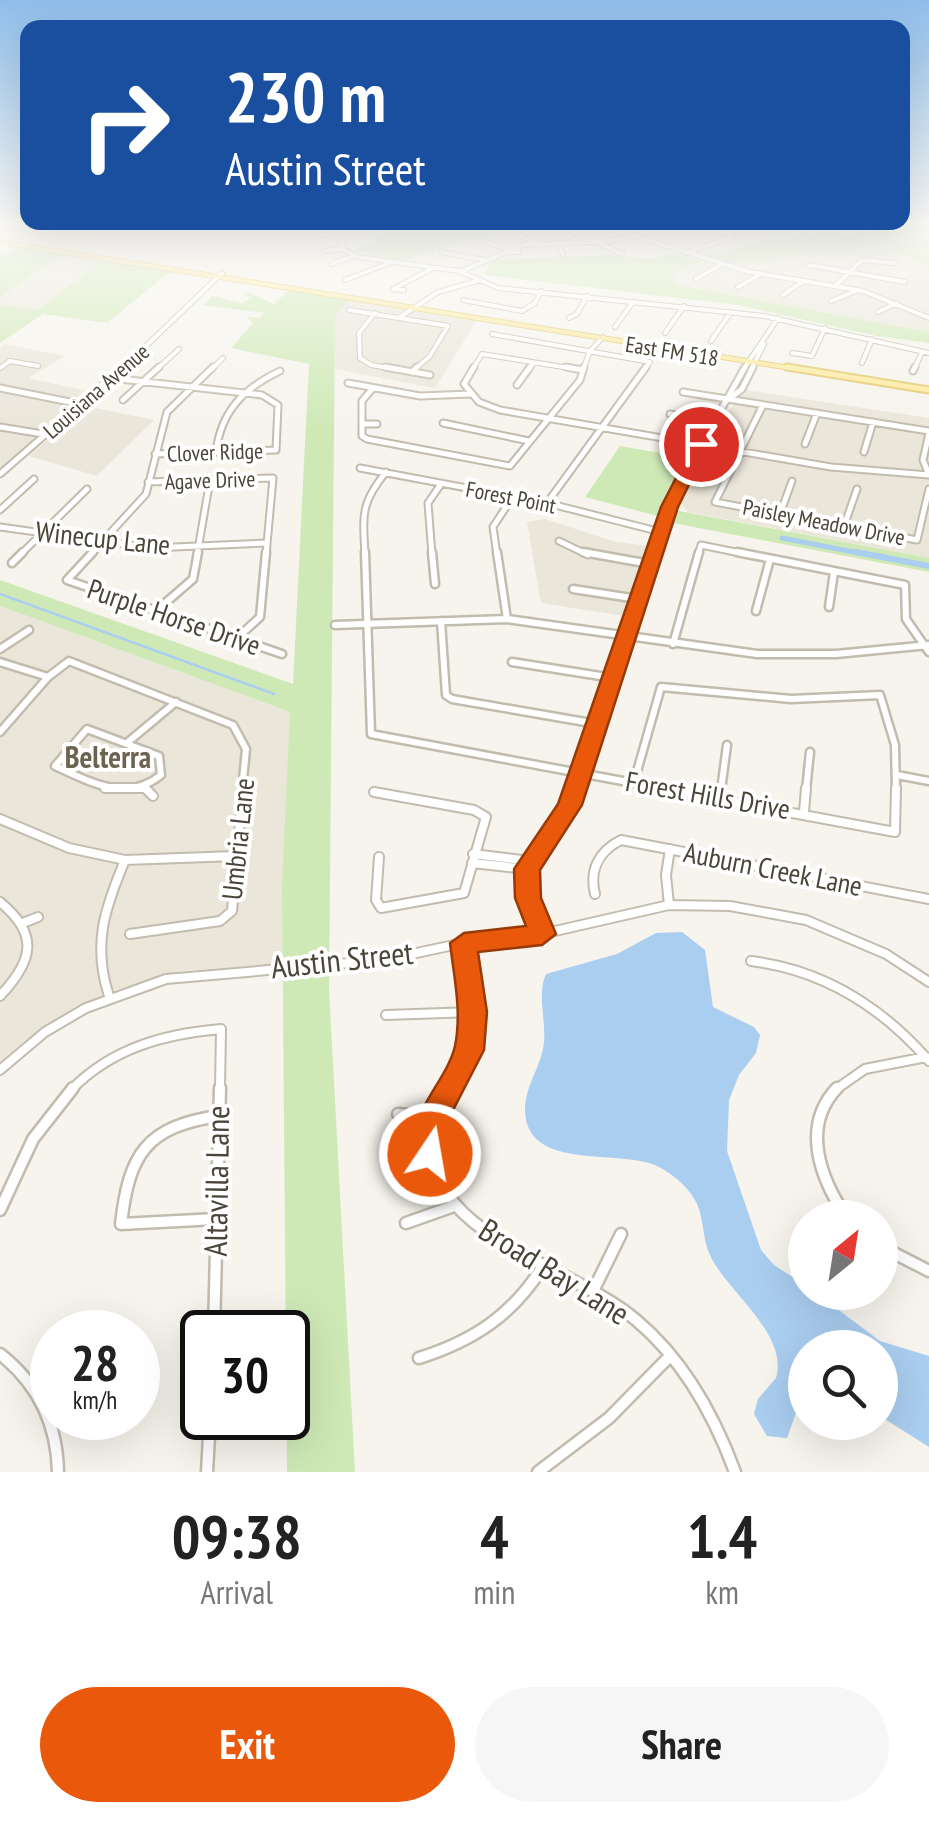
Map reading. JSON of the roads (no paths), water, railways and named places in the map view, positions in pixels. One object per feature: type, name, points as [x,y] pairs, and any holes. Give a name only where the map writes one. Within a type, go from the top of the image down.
[{"type":"main road","name":"East FM 518","points":[[330,293],[929,389]]},
{"type":"street","name":"Louisiana Avenue","points":[[0,474],[169,328],[202,293]]},
{"type":"street","points":[[403,317],[441,293]]},
{"type":"street","points":[[463,300],[522,311],[540,293]]},
{"type":"street","points":[[557,293],[778,318],[824,328],[926,352],[914,371]]},
{"type":"street","points":[[830,302],[850,293]]},
{"type":"street","points":[[865,293],[898,302],[928,321]]},
{"type":"street","points":[[569,318],[577,314],[588,296]]},
{"type":"street","points":[[615,326],[633,302]]},
{"type":"street","points":[[878,312],[898,302]]},
{"type":"street","points":[[665,334],[684,306]]},
{"type":"street","points":[[349,310],[448,326],[430,356],[412,372]]},
{"type":"street","points":[[711,341],[731,312]]},
{"type":"street","points":[[376,313],[359,334],[360,358],[430,375]]},
{"type":"street","points":[[542,934],[528,898],[528,865],[564,816],[661,532],[701,444],[728,399],[742,389],[778,318]]},
{"type":"street","points":[[792,353],[812,356],[824,328]]},
{"type":"street","points":[[492,334],[650,362],[546,503]]},
{"type":"street","points":[[373,388],[363,396],[362,436],[367,439],[507,466],[549,418],[602,338]]},
{"type":"street","points":[[862,363],[872,339]]},
{"type":"street","points":[[123,400],[179,349]]},
{"type":"street","points":[[582,370],[482,354],[464,384],[470,394],[500,410],[846,469],[929,476],[923,460],[929,432],[683,392]]},
{"type":"street","points":[[66,580],[146,494],[167,412],[223,358]]},
{"type":"street","points":[[0,368],[10,361],[38,366]]},
{"type":"street","points":[[518,384],[534,363]]},
{"type":"street","points":[[216,452],[224,414],[244,393],[280,371]]},
{"type":"street","points":[[111,378],[244,393]]},
{"type":"street","points":[[348,383],[419,399],[470,394]]},
{"type":"street","points":[[0,388],[80,404]]},
{"type":"street","name":"Clover Ridge","points":[[154,454],[276,450],[278,405],[262,395],[244,393]]},
{"type":"street","points":[[739,451],[764,405]]},
{"type":"street","points":[[805,444],[817,413]]},
{"type":"street","points":[[670,414],[714,421]]},
{"type":"street","points":[[864,452],[873,422]]},
{"type":"street","points":[[443,423],[530,441]]},
{"type":"street","points":[[363,424],[376,424]]},
{"type":"street","points":[[0,427],[45,434]]},
{"type":"street","name":"Paisley Meadow Drive","points":[[739,451],[715,502],[917,540],[929,489]]},
{"type":"street","points":[[0,460],[14,462]]},
{"type":"street","name":"Forest Point","points":[[360,468],[546,503],[661,532]]},
{"type":"street","name":"Forest Hills Drive","points":[[386,472],[367,495],[364,508],[371,734],[895,832],[896,775]]},
{"type":"street","points":[[0,510],[34,478]]},
{"type":"street","name":"Agave Drive","points":[[148,482],[273,478],[266,544]]},
{"type":"street","points":[[156,610],[190,583],[210,480]]},
{"type":"street","points":[[780,514],[792,481]]},
{"type":"street","points":[[436,584],[428,503],[442,483]]},
{"type":"street","points":[[844,526],[856,489]]},
{"type":"street","points":[[12,563],[87,490]]},
{"type":"street","points":[[507,619],[493,527],[513,497]]},
{"type":"street","name":"Winecup Lane","points":[[0,527],[151,548],[266,544]]},
{"type":"street","points":[[559,540],[589,554],[650,564]]},
{"type":"street","points":[[237,638],[260,617],[266,544]]},
{"type":"street","points":[[673,644],[701,545],[905,586],[906,618],[927,647]]},
{"type":"street","points":[[756,611],[770,559]]},
{"type":"street","points":[[829,607],[834,572]]},
{"type":"street","name":"Purple Horse Drive","points":[[66,580],[282,654]]},
{"type":"street","points":[[573,589],[638,599]]},
{"type":"street","points":[[335,625],[507,619],[673,644],[790,654],[927,647]]},
{"type":"street","points":[[441,620],[446,694],[452,699],[598,724]]},
{"type":"street","points":[[0,649],[29,630]]},
{"type":"street","name":"Umbria Lane","points":[[48,677],[69,661],[226,720],[245,742],[228,918],[130,934]]},
{"type":"street","points":[[0,662],[48,677],[0,732]]},
{"type":"street","points":[[512,662],[612,678]]},
{"type":"street","points":[[634,782],[661,687],[752,698],[881,697],[893,726],[896,775],[929,781]]},
{"type":"street","points":[[128,742],[177,701]]},
{"type":"street","points":[[87,729],[128,742],[162,762],[162,775],[145,788],[111,790],[55,766],[87,729]]},
{"type":"street","points":[[720,797],[727,745]]},
{"type":"street","points":[[804,812],[810,752]]},
{"type":"street","points":[[145,788],[153,796]]},
{"type":"street","points":[[374,792],[474,810],[486,817],[464,894],[381,908],[376,900],[379,857]]},
{"type":"street","points":[[0,819],[70,848],[125,860],[236,856]]},
{"type":"street","name":"Auburn Creek Lane","points":[[595,894],[595,866],[616,841],[929,898]]},
{"type":"street","points":[[669,905],[666,876],[670,849]]},
{"type":"street","points":[[472,859],[528,865]]},
{"type":"street","points":[[109,996],[100,972],[99,924],[106,898],[125,860]]},
{"type":"street","points":[[0,902],[24,922],[26,958],[0,996]]},
{"type":"street","name":"Austin Street","points":[[0,1070],[45,1032],[109,996],[196,974],[384,960],[464,943],[542,934],[669,905],[740,907],[806,920],[872,947],[929,982]]},
{"type":"street","points":[[24,922],[38,917]]},
{"type":"street","name":"Broad Bay Lane","points":[[464,943],[473,1012],[469,1050],[434,1118],[430,1154],[454,1206],[488,1237],[594,1289],[647,1331],[670,1356],[710,1413],[735,1472]]},
{"type":"street","points":[[751,961],[796,969],[859,998],[887,1018],[927,1059]]},
{"type":"street","points":[[386,1015],[473,1012]]},
{"type":"street","name":"Altavilla Lane","points":[[0,1210],[27,1141],[60,1096],[82,1079],[150,1041],[194,1028],[221,1028],[214,1310]]},
{"type":"street","points":[[836,1200],[824,1182],[816,1157],[815,1133],[823,1106],[837,1086],[864,1069],[927,1059]]},
{"type":"street","points":[[398,1114],[434,1118]]},
{"type":"street","points":[[216,1219],[121,1224],[124,1180],[136,1154],[160,1131],[186,1119],[218,1116]]},
{"type":"street","points":[[406,1223],[454,1206]]},
{"type":"street","points":[[594,1289],[621,1234]]},
{"type":"street","points":[[898,1255],[929,1270]]},
{"type":"street","points":[[419,1358],[472,1340],[495,1324],[530,1290],[543,1266]]},
{"type":"street","points":[[0,1354],[30,1382]]},
{"type":"street","points":[[538,1472],[610,1418],[670,1356]]},
{"type":"street","points":[[55,1440],[58,1472]]},
{"type":"street","points":[[207,1472],[209,1440]]},
{"type":"water","points":[[682,932],[705,950],[713,1007],[754,1027],[760,1035],[756,1053],[739,1075],[729,1100],[727,1151],[761,1250],[788,1274],[788,1310],[839,1310],[865,1330],[788,1330],[787,1438],[767,1436],[754,1414],[758,1399],[776,1378],[774,1345],[710,1255],[699,1210],[690,1192],[659,1167],[643,1161],[557,1150],[540,1142],[529,1129],[525,1108],[543,1049],[542,991],[546,974],[617,954],[656,933]]},
{"type":"water","points":[[898,1347],[929,1356],[929,1447],[898,1427]]},
{"type":"waterway","points":[[782,538],[869,555]]},
{"type":"waterway","points":[[856,552],[929,566]]},
{"type":"waterway","points":[[0,594],[274,694]]},
{"type":"district","name":"Belterra","points":[[108,758]]}]
